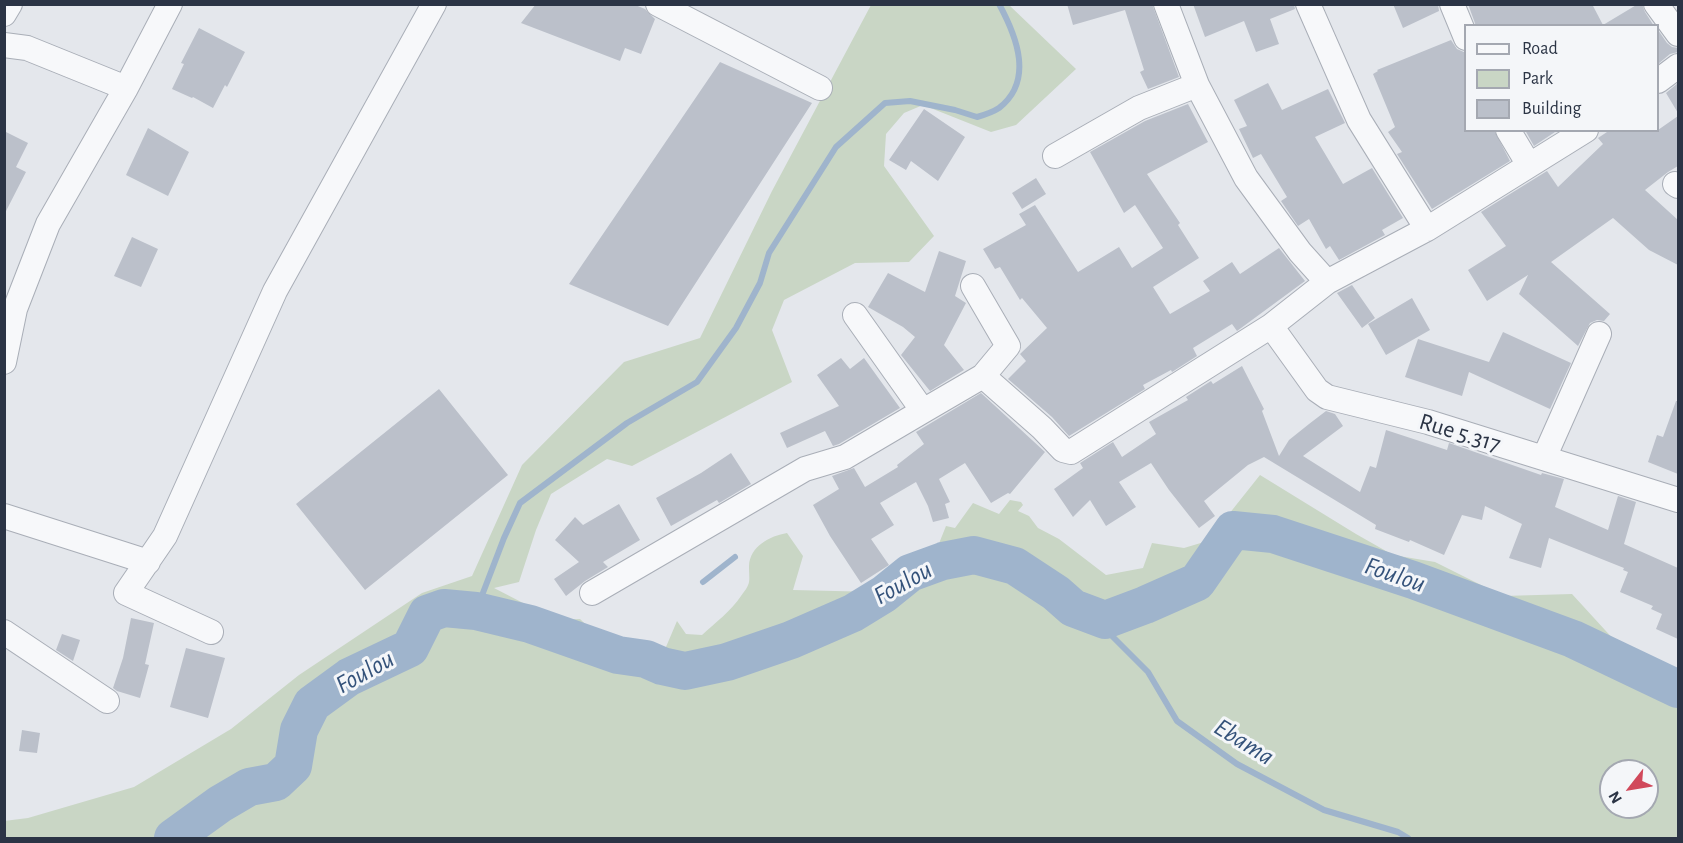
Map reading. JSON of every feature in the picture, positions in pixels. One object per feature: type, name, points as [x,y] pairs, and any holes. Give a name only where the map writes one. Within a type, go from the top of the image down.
[{"type":"street","points":[[4,15],[10,4]]},
{"type":"street","points":[[4,362],[15,309],[48,224],[126,88],[170,4]]},
{"type":"street","points":[[211,632],[126,593],[165,536],[275,291],[434,4]]},
{"type":"street","points":[[658,4],[820,88]]},
{"type":"street","points":[[1166,4],[1197,85],[1246,178],[1300,252],[1327,282]]},
{"type":"street","points":[[1308,4],[1359,120],[1427,229]]},
{"type":"street","points":[[1452,4],[1464,33]]},
{"type":"street","points":[[1656,4],[1678,34]]},
{"type":"street","points":[[4,45],[27,48],[126,88]]},
{"type":"street","points":[[1659,80],[1678,66]]},
{"type":"street","points":[[1055,156],[1139,108],[1197,85]]},
{"type":"street","points":[[1509,132],[1529,165]]},
{"type":"street","points":[[983,376],[1042,428],[1063,450],[1071,452],[1271,326],[1327,282],[1427,229],[1583,132]]},
{"type":"street","points":[[592,592],[805,469],[845,457],[983,376],[1008,346],[973,286]]},
{"type":"street","points":[[855,315],[923,411]]},
{"type":"street","name":"Rue 5.317","points":[[1271,326],[1317,390],[1328,397],[1428,422],[1678,500]]},
{"type":"street","points":[[1544,458],[1599,334]]},
{"type":"street","points":[[4,516],[148,562]]},
{"type":"street","points":[[4,632],[107,701]]},
{"type":"green space","points":[[871,5],[1009,5],[1076,69],[1016,125],[991,132],[923,105],[904,113],[886,134],[884,166],[934,236],[909,262],[855,263],[784,300],[772,330],[792,382],[632,466],[607,459],[551,494],[519,582],[494,588],[556,620],[580,619],[601,639],[663,654],[677,621],[686,634],[702,635],[728,612],[748,585],[750,559],[753,553],[762,543],[781,534],[787,533],[803,556],[793,590],[876,592],[904,575],[912,565],[938,546],[946,526],[955,528],[973,503],[999,514],[1010,500],[1021,502],[1023,505],[1018,511],[1029,516],[1038,528],[1059,539],[1106,575],[1143,568],[1152,543],[1184,548],[1214,539],[1229,514],[1260,475],[1393,555],[1435,562],[1503,596],[1572,594],[1627,654],[1678,669],[1678,838],[5,838],[4,821],[28,818],[134,787],[231,729],[299,675],[422,593],[472,576],[522,465],[624,362],[700,338],[772,191]]},
{"type":"building","points":[[536,4],[633,4],[645,9],[655,19],[641,54],[625,48],[620,61],[521,23]]},
{"type":"building","points":[[1067,4],[1152,4],[1179,77],[1148,89],[1140,72],[1144,70],[1125,10],[1073,25]]},
{"type":"building","points":[[1193,4],[1294,4],[1295,9],[1270,19],[1279,44],[1256,52],[1244,21],[1205,37]]},
{"type":"building","points":[[1393,4],[1438,4],[1439,11],[1403,28]]},
{"type":"building","points":[[1468,4],[1592,4],[1602,24],[1475,24]]},
{"type":"building","points":[[1638,4],[1642,4],[1653,24],[1605,24]]},
{"type":"building","points":[[199,28],[245,52],[213,108],[172,89],[184,64],[181,63]]},
{"type":"building","points":[[1659,31],[1667,43],[1678,48],[1678,52],[1670,54],[1659,63]]},
{"type":"building","points":[[1451,40],[1457,49],[1464,52],[1464,132],[1495,132],[1510,161],[1432,209],[1397,154],[1402,152],[1388,132],[1395,127],[1373,74],[1377,70]]},
{"type":"building","points":[[720,62],[812,103],[668,326],[569,284]]},
{"type":"building","points":[[1268,83],[1282,110],[1328,89],[1345,123],[1315,137],[1343,184],[1372,168],[1403,218],[1382,230],[1385,235],[1339,260],[1330,246],[1326,249],[1309,219],[1298,226],[1281,201],[1287,197],[1261,154],[1253,158],[1239,129],[1247,126],[1234,100]]},
{"type":"building","points":[[1678,83],[1678,113],[1666,93]]},
{"type":"building","points":[[1188,104],[1208,142],[1147,174],[1180,223],[1178,225],[1199,258],[1153,287],[1170,314],[1210,291],[1203,281],[1232,262],[1240,274],[1279,248],[1305,281],[1237,331],[1232,324],[1193,348],[1197,356],[1172,372],[1171,370],[1143,385],[1145,389],[1069,436],[1052,417],[1008,379],[1026,361],[1020,354],[1047,328],[1022,298],[1020,300],[1000,267],[995,269],[983,249],[1026,225],[1019,214],[1035,205],[1078,272],[1119,247],[1132,268],[1163,248],[1135,205],[1124,213],[1090,152],[1145,121]]},
{"type":"building","points":[[924,109],[965,137],[938,181],[911,161],[906,170],[889,160]]},
{"type":"building","points":[[1678,116],[1678,166],[1645,190],[1678,220],[1678,265],[1649,250],[1613,218],[1551,262],[1610,314],[1604,321],[1597,320],[1590,323],[1578,346],[1519,294],[1528,275],[1487,301],[1468,270],[1506,246],[1481,212],[1547,171],[1558,187],[1603,144],[1598,138],[1607,132],[1659,132],[1659,129]]},
{"type":"building","points":[[148,128],[189,152],[168,196],[126,175]]},
{"type":"building","points":[[4,131],[28,143],[16,167],[26,172],[4,215]]},
{"type":"building","points":[[1526,132],[1555,132],[1534,146]]},
{"type":"building","points":[[1036,178],[1046,194],[1022,209],[1012,193]]},
{"type":"building","points":[[132,237],[158,249],[141,287],[114,276]]},
{"type":"building","points":[[939,251],[966,261],[955,296],[966,303],[944,345],[964,370],[930,391],[901,355],[915,337],[903,327],[868,307],[888,273],[925,292]]},
{"type":"building","points":[[1352,285],[1375,318],[1362,328],[1337,293]]},
{"type":"building","points":[[1412,298],[1430,330],[1386,355],[1368,324]]},
{"type":"building","points":[[1503,332],[1571,363],[1550,409],[1469,372],[1462,396],[1405,377],[1418,339],[1489,362]]},
{"type":"building","points":[[841,358],[850,369],[864,358],[900,408],[839,444],[833,446],[825,431],[787,448],[780,433],[839,406],[817,375]]},
{"type":"building","points":[[1242,366],[1264,409],[1262,411],[1279,456],[1289,440],[1326,411],[1335,414],[1343,426],[1303,456],[1360,492],[1370,466],[1376,468],[1386,430],[1447,450],[1449,443],[1541,475],[1542,473],[1564,479],[1555,507],[1608,530],[1618,496],[1636,502],[1624,544],[1678,568],[1678,639],[1656,629],[1662,614],[1651,609],[1653,606],[1620,592],[1628,572],[1623,570],[1624,568],[1549,538],[1541,568],[1509,558],[1522,524],[1485,506],[1482,520],[1462,515],[1444,555],[1410,540],[1409,542],[1375,529],[1376,525],[1264,457],[1248,465],[1204,501],[1215,516],[1199,528],[1151,463],[1119,482],[1136,507],[1106,526],[1090,500],[1073,517],[1054,489],[1083,468],[1080,463],[1113,442],[1122,457],[1156,434],[1149,422],[1188,400],[1186,397],[1211,381],[1213,384]]},
{"type":"building","points":[[439,389],[508,475],[365,590],[296,504]]},
{"type":"building","points":[[981,393],[1045,452],[1010,494],[991,503],[965,463],[939,479],[950,502],[945,504],[949,518],[933,522],[916,482],[880,503],[894,525],[871,539],[889,565],[861,583],[813,505],[839,489],[832,476],[854,468],[865,487],[898,467],[897,465],[924,444],[916,432]]},
{"type":"building","points":[[1676,401],[1678,401],[1678,474],[1648,462],[1657,435],[1663,437]]},
{"type":"building","points":[[731,453],[751,484],[719,503],[717,500],[671,526],[656,498]]},
{"type":"building","points":[[619,504],[640,540],[603,562],[608,567],[566,596],[554,579],[579,562],[555,540],[575,517],[583,525]]},
{"type":"building","points":[[131,618],[154,623],[145,664],[149,665],[140,698],[113,688],[123,658]]},
{"type":"building","points":[[62,634],[80,640],[73,661],[56,650]]},
{"type":"building","points":[[186,648],[225,658],[208,718],[170,707]]},
{"type":"building","points":[[22,730],[40,733],[37,753],[19,751]]},
{"type":"waterway","points":[[476,611],[520,503],[627,423],[697,382],[736,328],[760,283],[769,253],[836,147],[885,103],[910,101],[977,117],[999,108],[1010,97],[1016,85],[1019,58],[1012,30],[999,4]]},
{"type":"waterway","name":"Foulou","points":[[173,838],[220,804],[249,787],[276,782],[293,766],[299,730],[312,704],[349,677],[410,648],[427,614],[444,608],[476,611],[530,624],[618,655],[646,659],[662,666],[685,671],[727,662],[791,640],[853,613],[884,594],[910,573],[943,561],[974,555],[1015,566],[1056,593],[1073,608],[1105,620],[1197,582],[1233,530],[1273,534],[1413,580],[1573,639],[1678,689]]},
{"type":"waterway","points":[[703,582],[735,557]]},
{"type":"waterway","name":"Ebama","points":[[1105,620],[1108,632],[1148,672],[1177,721],[1237,764],[1324,810],[1398,832],[1408,838]]}]
